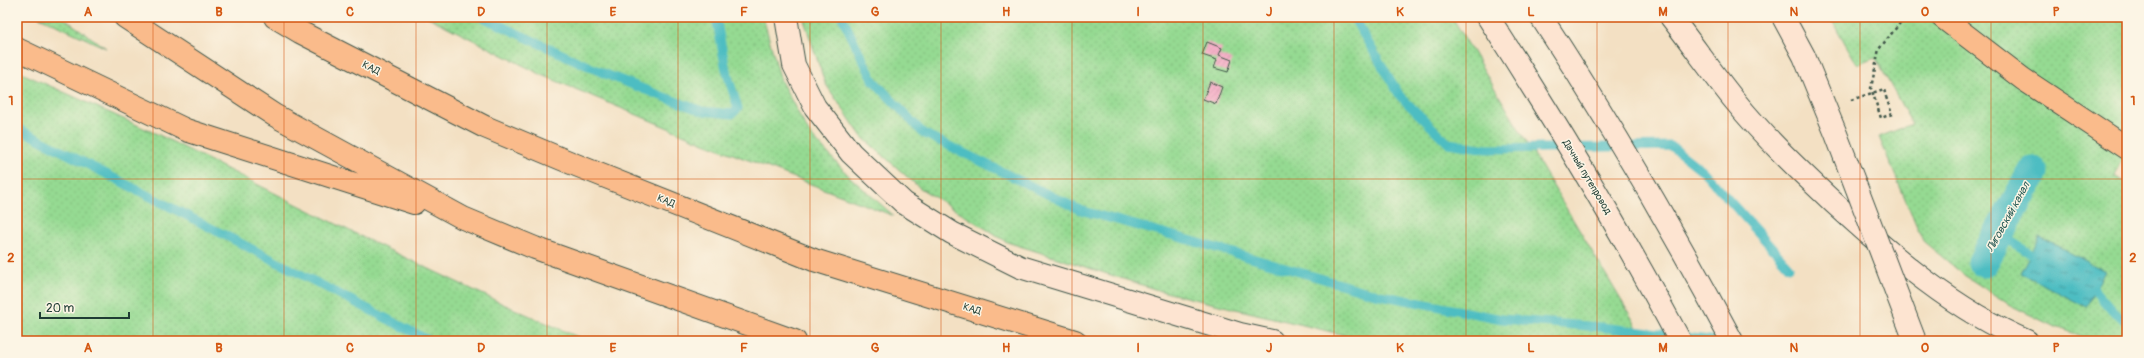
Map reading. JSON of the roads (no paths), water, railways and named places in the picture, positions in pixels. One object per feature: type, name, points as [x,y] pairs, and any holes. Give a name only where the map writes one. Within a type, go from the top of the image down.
[{"type":"highway","points":[[125,17],[274,115],[463,218]]},
{"type":"highway","name":"КАД","points":[[275,17],[300,32],[485,127],[576,165],[814,260],[1075,341]]},
{"type":"highway","points":[[1942,17],[2023,79],[2127,148]]},
{"type":"highway","points":[[17,49],[186,130],[463,218],[535,248],[795,341]]},
{"type":"main road","points":[[786,17],[794,65],[815,107],[851,152],[904,203],[952,233],[1020,267],[1240,334],[1272,341]]},
{"type":"main road","points":[[1541,17],[1587,87],[1629,158],[1732,341]]},
{"type":"main road","points":[[1671,17],[1735,102],[1797,168],[1868,234],[1938,291],[2012,334],[2027,341]]},
{"type":"main road","points":[[1783,17],[1804,56],[1836,134],[1915,341]]},
{"type":"main road","name":"Дачный путепровод","points":[[1493,25],[1644,275],[1680,341]]},
{"type":"water","points":[[2040,237],[2105,271],[2086,307],[2021,273]]},
{"type":"waterway","points":[[482,17],[603,73],[656,94],[702,111],[732,114],[738,108],[726,70],[716,17]]},
{"type":"waterway","points":[[842,17],[873,80],[923,133],[1080,210],[1375,294],[1502,319],[1600,327],[1719,341]]},
{"type":"waterway","points":[[1353,17],[1400,96],[1448,143],[1487,149],[1671,146],[1703,171],[1789,267]]},
{"type":"waterway","points":[[17,128],[430,341]]},
{"type":"waterway","name":"Лиговский канал","points":[[1983,262],[2033,172]]},
{"type":"waterway","points":[[1998,233],[2031,254]]},
{"type":"waterway","points":[[2094,290],[2115,314],[2127,322]]}]
